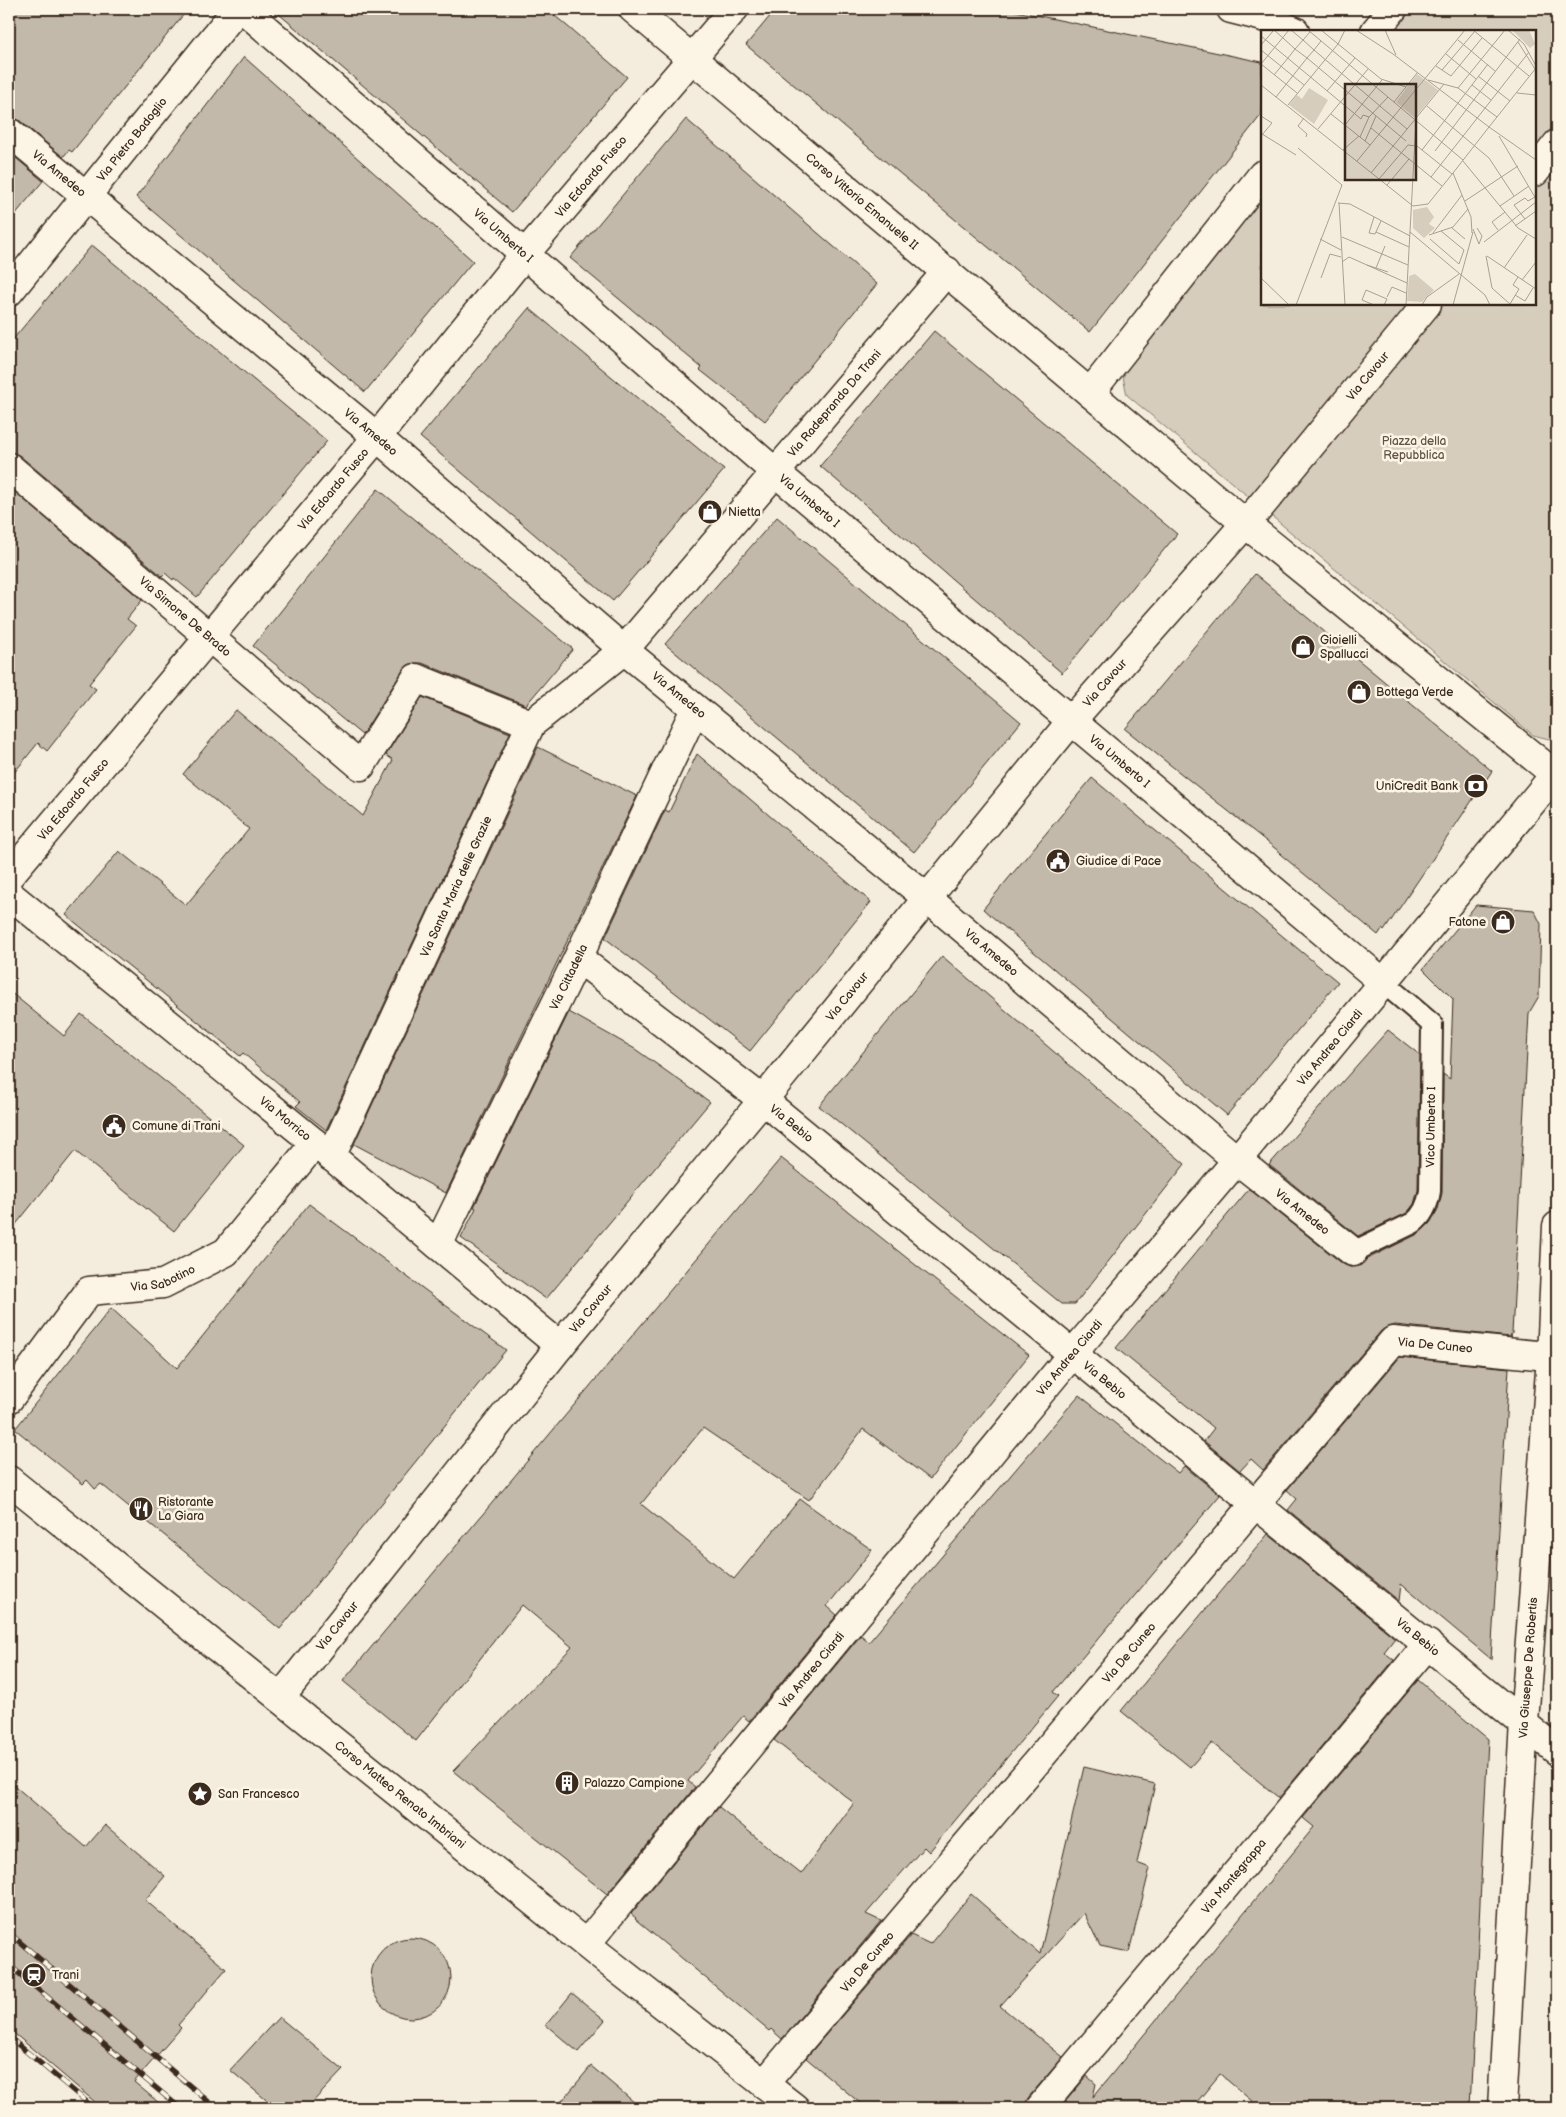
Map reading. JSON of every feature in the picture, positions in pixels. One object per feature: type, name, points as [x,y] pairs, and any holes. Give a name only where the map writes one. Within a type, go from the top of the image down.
[{"type":"street","name":"Via Pietro Badoglio","points":[[9,292],[237,9]]},
{"type":"street","name":"Via Umberto I","points":[[243,9],[775,472],[1384,983]]},
{"type":"street","name":"Corso Vittorio Emanuele II","points":[[632,9],[947,271],[1090,393]]},
{"type":"street","name":"Via Edoardo Fusco","points":[[9,876],[377,437],[524,255],[734,9]]},
{"type":"street","points":[[1231,9],[1263,17],[1292,30]]},
{"type":"street","points":[[1377,30],[1393,9]]},
{"type":"street","name":"Via Amedeo","points":[[9,132],[377,437],[624,650],[927,898],[1238,1160],[1353,1252]]},
{"type":"street","points":[[1536,171],[1557,144]]},
{"type":"street","points":[[1261,176],[1090,393],[1246,524],[1557,774]]},
{"type":"street","name":"Via Radeprando Da Trani","points":[[624,650],[947,271]]},
{"type":"street","name":"Via Cavour","points":[[280,1698],[560,1346],[1072,720],[1246,524],[1426,305]]},
{"type":"street","name":"Via Simone De Brado","points":[[9,468],[361,766],[416,678],[531,724]]},
{"type":"street","name":"Via Santa Maria delle Grazie","points":[[323,1150],[531,724],[624,650]]},
{"type":"street","name":"Via Cittadella","points":[[438,1245],[578,958],[695,709]]},
{"type":"street","name":"Via Andrea Ciardi","points":[[586,1944],[1073,1353],[1238,1160],[1557,774]]},
{"type":"street","name":"Via Morrico","points":[[9,894],[560,1346]]},
{"type":"street","name":"Via Bebio","points":[[578,958],[763,1100],[1524,1722],[1557,1751]]},
{"type":"street","name":"Via Sabotino","points":[[9,1399],[89,1291],[163,1284],[226,1252],[323,1150]]},
{"type":"street","name":"Via Giuseppe De Robertis","points":[[1502,2108],[1524,1722],[1554,1357],[1557,1226]]},
{"type":"street","name":"Via De Cuneo","points":[[764,2084],[1393,1341],[1554,1357]]},
{"type":"street","name":"Corso Matteo Renato Imbriani","points":[[9,1480],[586,1944],[795,2108]]},
{"type":"street","name":"Via Montegrappa","points":[[1040,2108],[1428,1644]]},
{"type":"lane","name":"Vico Umberto I","points":[[1353,1252],[1413,1224],[1421,1217],[1426,1208],[1430,1190],[1432,1024],[1384,983]]},
{"type":"green space","name":"Piazza della Repubblica","points":[[1408,9],[1557,9],[1557,736],[1549,739],[1533,735],[1127,395],[1123,377],[1129,364],[1261,196],[1261,305],[1536,305],[1536,30],[1392,30]]},
{"type":"building","points":[[9,9],[188,9],[72,152],[69,150],[63,157],[19,120],[9,117]]},
{"type":"building","points":[[273,9],[547,9],[627,77],[512,212]]},
{"type":"building","points":[[776,9],[1006,9],[1261,62],[1261,115],[1090,332],[746,45]]},
{"type":"building","points":[[244,57],[473,261],[365,392],[136,197]]},
{"type":"building","points":[[686,119],[877,284],[765,421],[700,370],[702,368],[570,258]]},
{"type":"building","points":[[9,152],[43,181],[9,222]]},
{"type":"building","points":[[92,245],[327,441],[197,597],[174,578],[173,580],[165,573],[162,576],[19,455],[9,452],[9,344]]},
{"type":"building","points":[[529,308],[724,470],[613,601],[420,437]]},
{"type":"building","points":[[934,331],[1177,534],[1062,673],[820,466]]},
{"type":"building","points":[[9,487],[142,600],[127,619],[136,626],[89,684],[96,689],[47,751],[38,743],[9,779]]},
{"type":"building","points":[[378,489],[573,649],[526,705],[422,663],[414,663],[408,665],[403,670],[362,735],[253,646]]},
{"type":"building","points":[[777,517],[1021,722],[914,852],[665,644]]},
{"type":"building","points":[[1255,574],[1492,771],[1384,931],[1382,929],[1378,935],[1281,853],[1125,729]]},
{"type":"building","points":[[422,697],[510,733],[326,1130],[296,1106],[300,1102],[243,1053],[240,1056],[66,915],[119,851],[186,905],[249,829],[183,774],[236,710],[363,816],[393,760],[386,755]]},
{"type":"building","points":[[538,747],[637,796],[446,1193],[354,1144]]},
{"type":"building","points":[[697,754],[871,902],[750,1051],[605,938],[665,810],[669,812]]},
{"type":"building","points":[[1092,778],[1338,982],[1227,1115],[983,909]]},
{"type":"building","points":[[1476,905],[1534,910],[1541,924],[1539,996],[1529,1013],[1512,1334],[1510,1337],[1395,1325],[1387,1327],[1381,1331],[1263,1470],[1251,1459],[1240,1471],[1204,1441],[1214,1428],[1116,1348],[1249,1189],[1343,1264],[1350,1267],[1359,1266],[1367,1259],[1418,1234],[1430,1223],[1438,1209],[1442,1193],[1443,1074],[1450,1079],[1453,999],[1423,969]]},
{"type":"building","points":[[942,956],[1185,1164],[1075,1304],[1062,1304],[819,1106]]},
{"type":"building","name":"Comune di Trani","points":[[9,991],[64,1036],[81,1014],[244,1145],[174,1231],[75,1151],[9,1233]]},
{"type":"building","points":[[569,1012],[635,1049],[710,1102],[546,1299],[461,1238],[476,1208],[474,1207]]},
{"type":"building","points":[[1388,1030],[1420,1055],[1418,1190],[1414,1204],[1407,1213],[1358,1236],[1269,1165]]},
{"type":"building","points":[[781,1158],[1029,1355],[930,1479],[863,1429],[809,1500],[703,1428],[641,1504],[734,1579],[800,1499],[872,1550],[827,1606],[837,1615],[749,1721],[743,1716],[688,1781],[695,1787],[607,1894],[453,1771],[572,1647],[522,1605],[416,1741],[343,1681]]},
{"type":"building","points":[[309,1204],[506,1350],[280,1629],[101,1484],[95,1489],[87,1480],[83,1484],[15,1429],[111,1308],[177,1368]]},
{"type":"building","points":[[1400,1357],[1509,1368],[1491,1659],[1401,1584],[1399,1601],[1288,1510],[1297,1499],[1287,1490]]},
{"type":"building","points":[[1079,1395],[1178,1473],[1184,1466],[1220,1495],[1053,1692],[1058,1696],[929,1852],[924,1847],[866,1914],[881,1921],[782,2039],[771,2029],[769,2031],[631,1914],[719,1807],[801,1874],[854,1803],[774,1740],[861,1635],[869,1642]]},
{"type":"building","points":[[1268,1534],[1395,1638],[1384,1652],[1394,1660],[1279,1798],[1212,1743],[1190,1767],[1121,1711]]},
{"type":"building","points":[[1418,1680],[1488,1739],[1470,2108],[1260,2108],[1220,2074],[1192,2108],[1060,2108],[1087,2076],[1096,2084],[1093,2097],[1314,1827],[1303,1818]]},
{"type":"building","points":[[1084,1767],[1155,1784],[1137,1863],[1150,1868],[1129,1952],[1100,1946],[1084,1913],[1000,2006],[1063,2057],[1028,2098],[1025,2108],[866,2108],[806,2058],[911,1935],[930,1944],[971,1894],[1040,1954]]},
{"type":"building","points":[[9,1781],[86,1847],[105,1825],[165,1876],[145,1900],[226,1969],[178,2025],[181,2028],[134,2082],[165,2108],[102,2108],[9,2029]]},
{"type":"building","points":[[411,1938],[426,1941],[439,1950],[448,1963],[451,1978],[448,1993],[439,2006],[426,2015],[411,2018],[396,2015],[383,2006],[374,1993],[371,1978],[374,1963],[383,1950],[396,1941]]},
{"type":"building","points":[[572,1993],[605,2020],[578,2052],[546,2025]]},
{"type":"building","points":[[279,2017],[343,2070],[307,2108],[276,2108],[230,2070]]},
{"type":"building","points":[[591,2066],[641,2108],[556,2108]]},
{"type":"railway","points":[[9,1933],[216,2108]]},
{"type":"railway","points":[[9,1965],[180,2108]]},
{"type":"railway","points":[[9,2037],[94,2108]]},
{"type":"place","name":"Nietta","points":[[710,512]]},
{"type":"place","name":"Gioielli Spallucci","points":[[1303,647]]},
{"type":"place","name":"Bottega Verde","points":[[1359,692]]},
{"type":"place","name":"UniCredit Bank","points":[[1476,786]]},
{"type":"place","name":"Giudice di Pace","points":[[1058,861]]},
{"type":"place","name":"Fatone","points":[[1503,922]]},
{"type":"place","name":"Comune di Trani","points":[[114,1126]]},
{"type":"place","name":"Ristorante La Giara","points":[[141,1509]]},
{"type":"place","name":"Palazzo Campione","points":[[567,1783]]},
{"type":"place","name":"San Francesco","points":[[200,1794]]},
{"type":"place","name":"Trani","points":[[34,1975]]}]
